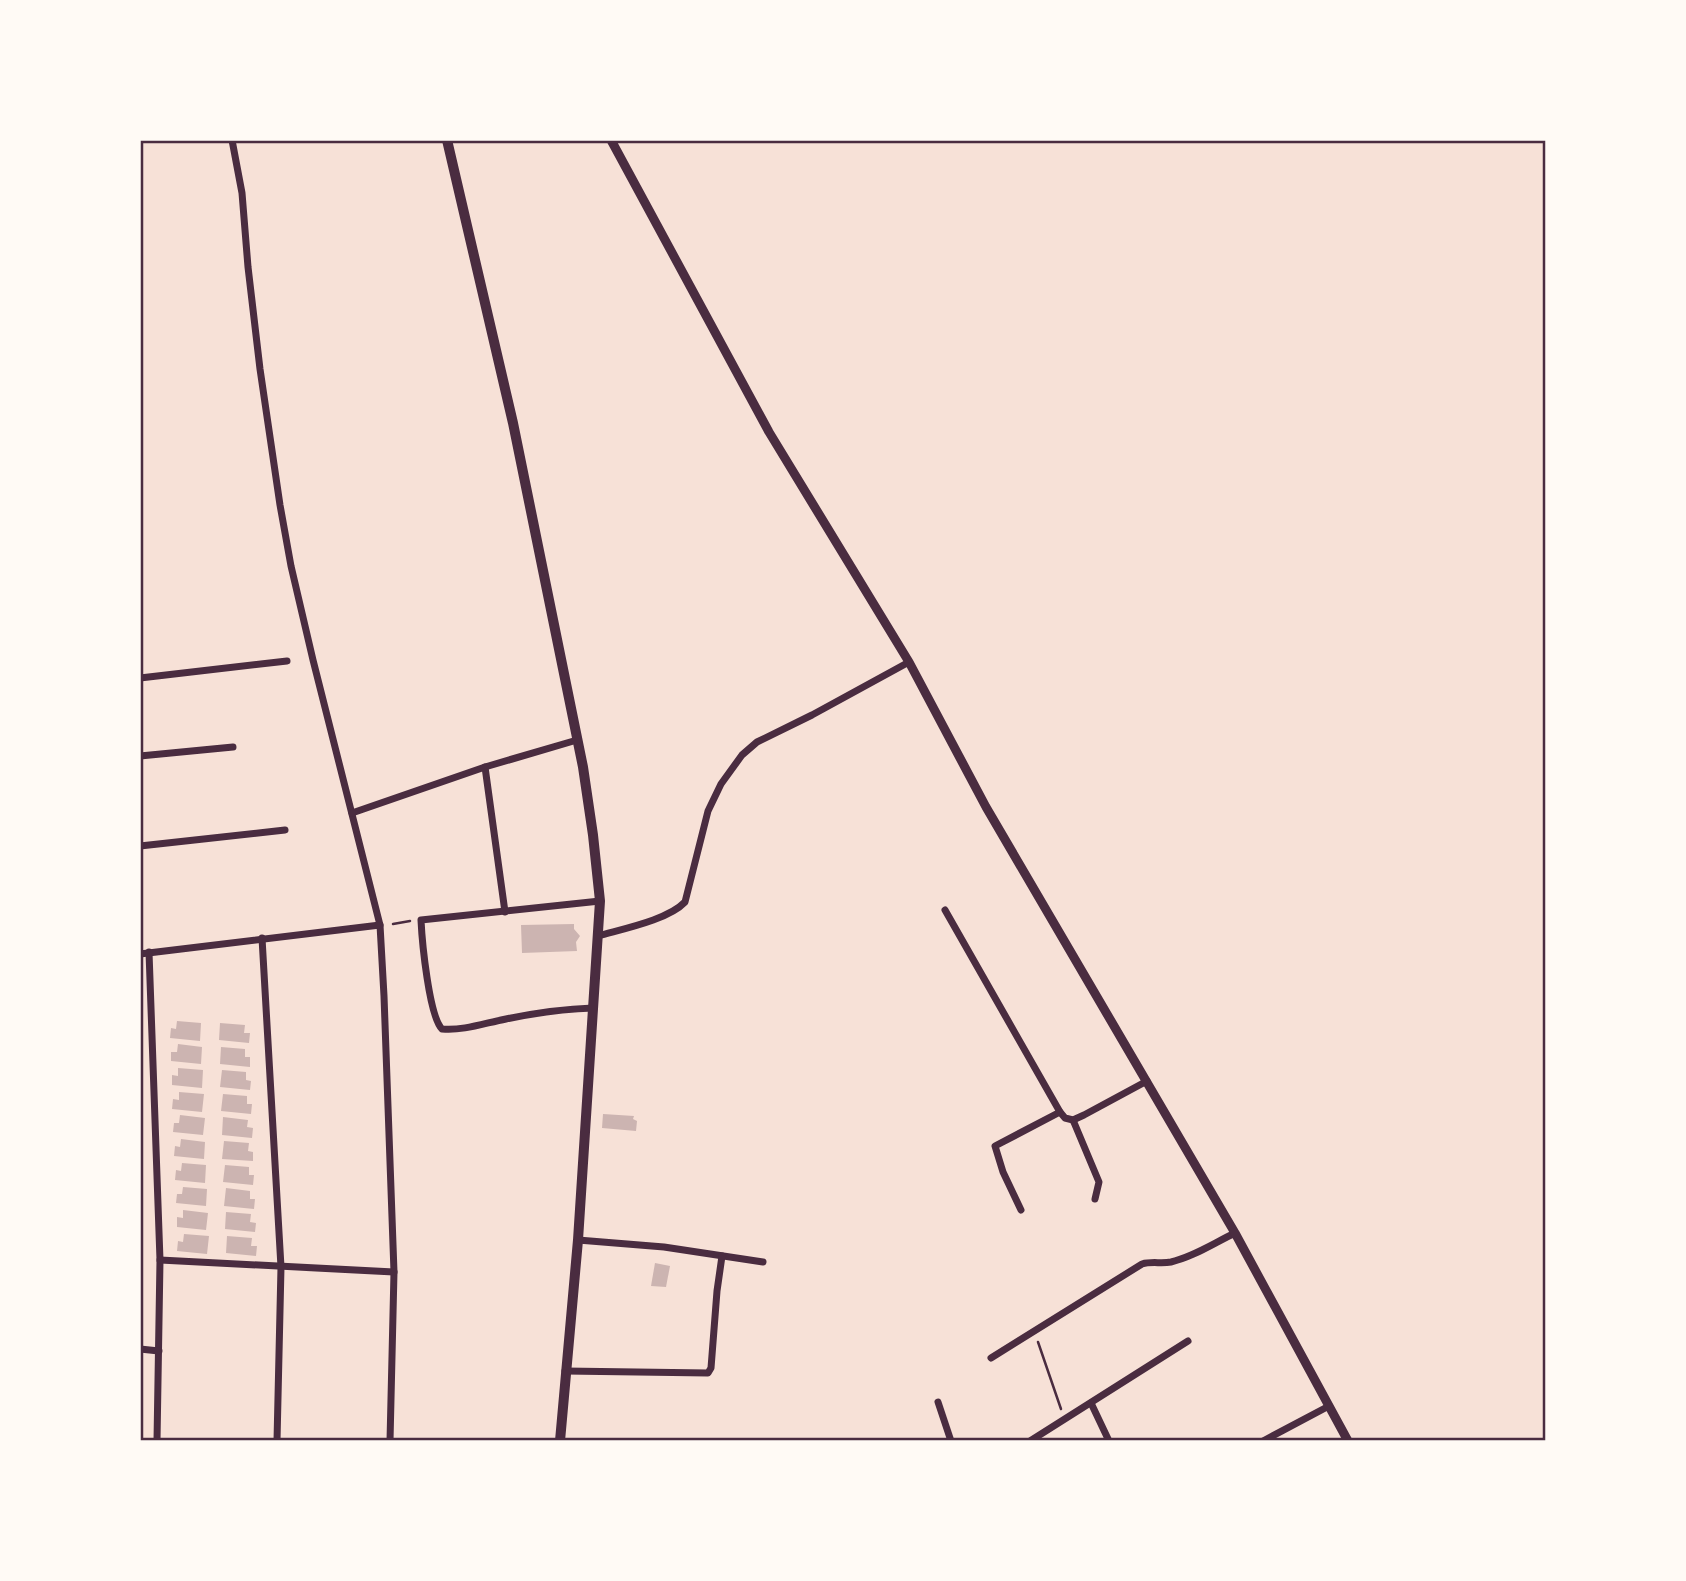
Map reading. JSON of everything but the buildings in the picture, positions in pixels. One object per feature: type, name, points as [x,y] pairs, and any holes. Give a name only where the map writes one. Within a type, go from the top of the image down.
[{"type":"main road","points":[[447,140],[513,423],[578,740],[600,901],[578,1240],[560,1441]]},
{"type":"street","points":[[232,140],[242,193],[253,306],[291,566],[380,925],[394,1272],[390,1441]]},
{"type":"street","points":[[611,140],[769,432],[909,662],[986,807],[1234,1233],[1348,1441]]},
{"type":"street","points":[[140,678],[287,661]]},
{"type":"street","points":[[598,936],[664,915],[685,902],[708,811],[721,784],[742,755],[757,742],[909,662]]},
{"type":"street","points":[[352,813],[485,767],[578,740]]},
{"type":"street","points":[[140,756],[233,747]]},
{"type":"street","points":[[485,767],[505,912]]},
{"type":"street","points":[[140,846],[285,830]]},
{"type":"street","points":[[593,1009],[538,1012],[458,1029],[442,1029],[438,1025],[425,968],[421,920],[600,901]]},
{"type":"street","points":[[945,910],[1059,1112],[1065,1118],[1073,1120],[1147,1081]]},
{"type":"street","points":[[140,954],[380,925]]},
{"type":"street","points":[[262,939],[281,1267],[277,1441]]},
{"type":"street","points":[[149,952],[160,1260],[157,1441]]},
{"type":"street","points":[[1021,1210],[1003,1172],[995,1146],[1059,1112]]},
{"type":"street","points":[[1073,1120],[1099,1182],[1095,1199]]},
{"type":"street","points":[[991,1357],[1142,1264],[1165,1263],[1184,1258],[1234,1233]]},
{"type":"street","points":[[578,1240],[664,1247],[763,1262]]},
{"type":"street","points":[[565,1371],[709,1373],[722,1256]]},
{"type":"street","points":[[160,1260],[394,1272]]},
{"type":"street","points":[[1030,1441],[1188,1341]]},
{"type":"street","points":[[140,1349],[159,1351]]},
{"type":"street","points":[[938,1402],[951,1441]]},
{"type":"street","points":[[1091,1403],[1109,1441]]},
{"type":"street","points":[[1264,1441],[1329,1406]]},
{"type":"path","points":[[380,925],[421,920]]},
{"type":"path","points":[[1034,1330],[1064,1419]]}]
